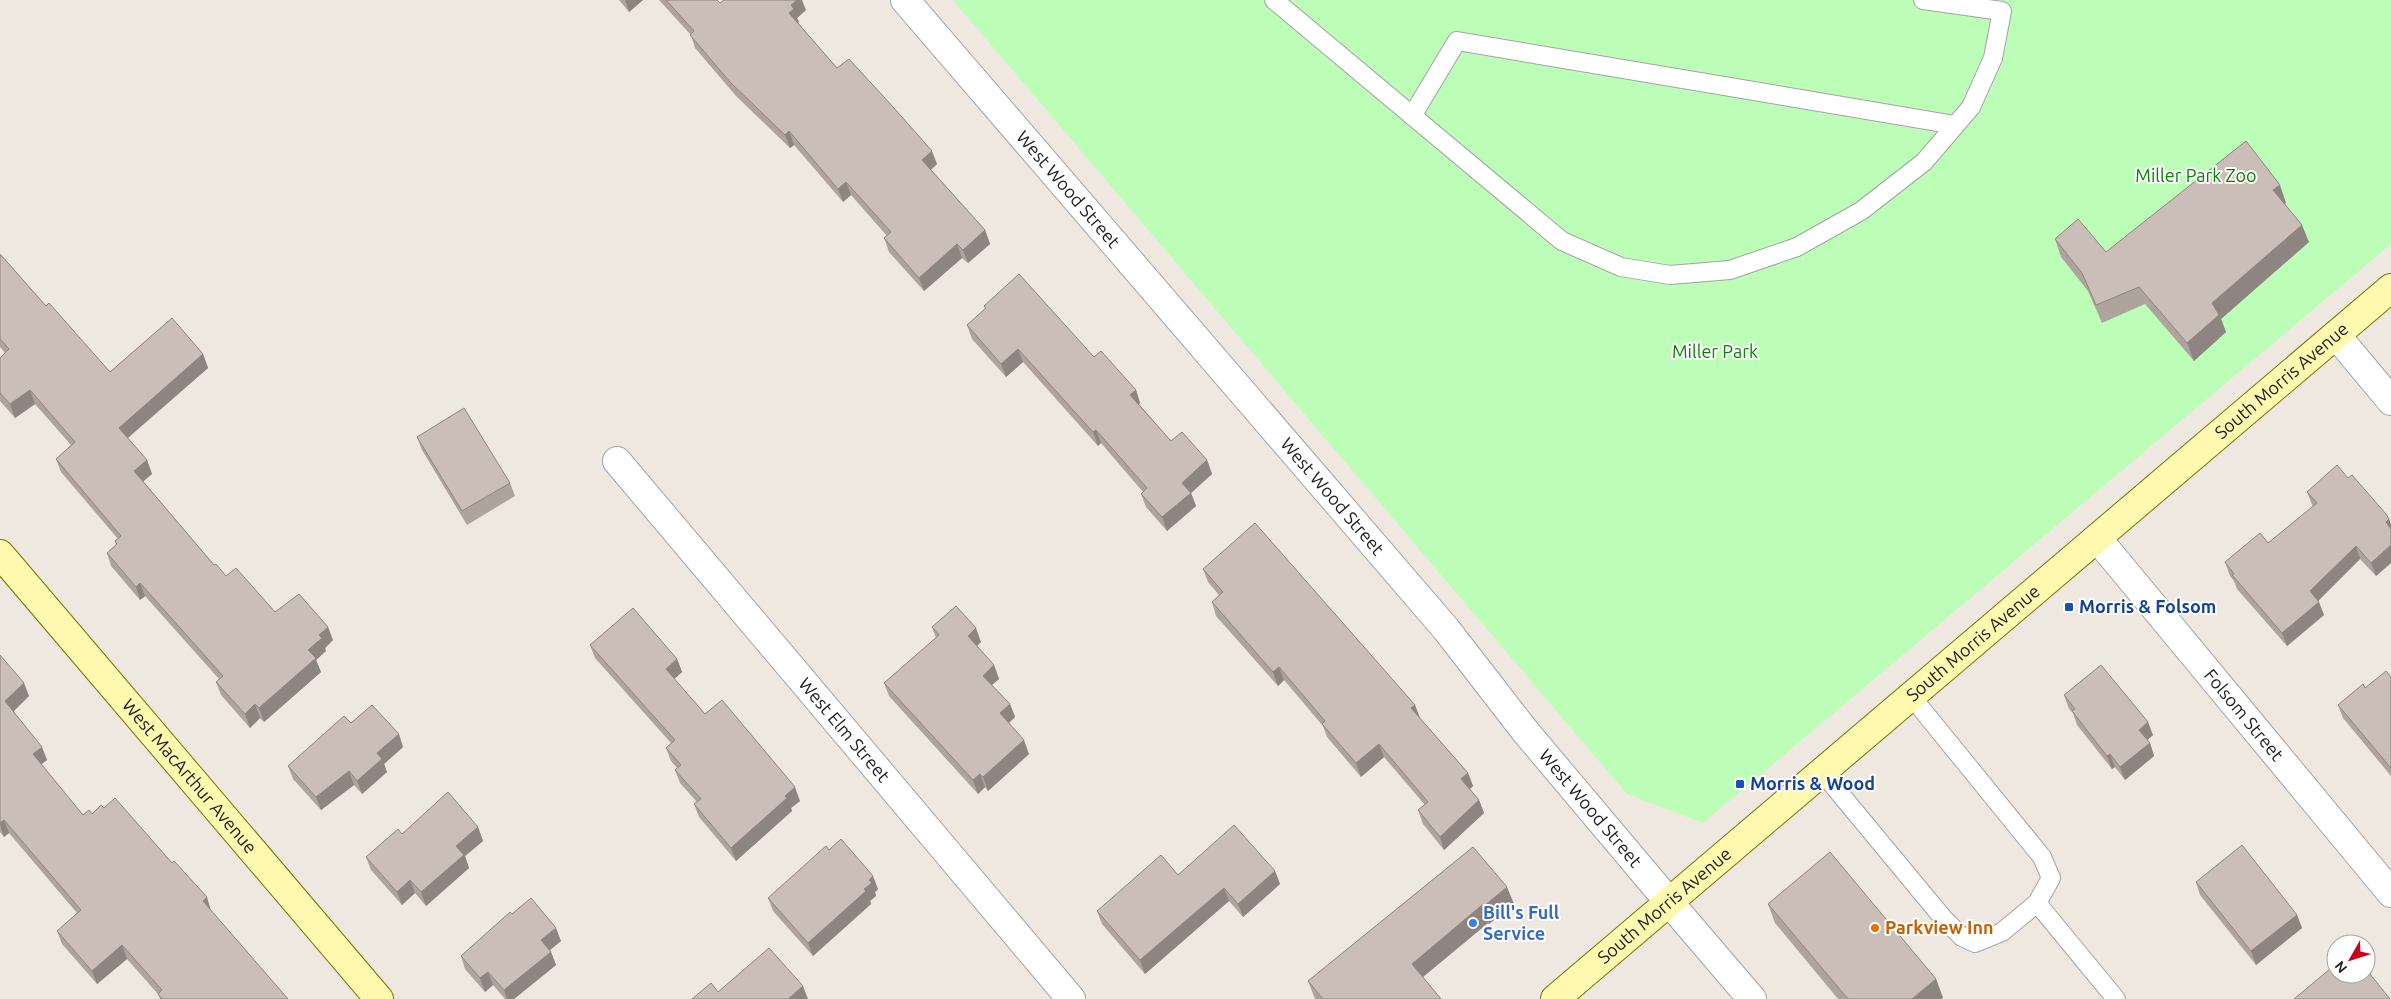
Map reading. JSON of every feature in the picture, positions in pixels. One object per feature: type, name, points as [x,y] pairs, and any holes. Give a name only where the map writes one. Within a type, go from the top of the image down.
[{"type":"main road","name":"South Morris Avenue","points":[[1555,999],[2391,288]]},
{"type":"main road","name":"West MacArthur Avenue","points":[[0,554],[380,999]]},
{"type":"street","name":"West Wood Street","points":[[905,0],[1446,629],[1525,732],[1752,999]]},
{"type":"street","points":[[2336,335],[2391,401]]},
{"type":"street","name":"West Elm Street","points":[[617,461],[1071,999]]},
{"type":"street","name":"Folsom Street","points":[[2097,538],[2391,893]]},
{"type":"lane","points":[[1274,0],[1562,242],[1621,267],[1670,274],[1730,270],[1797,247],[1861,211],[1924,162],[1971,107],[1994,58],[2002,11],[1923,0]]},
{"type":"lane","points":[[1412,116],[1457,41],[1955,125]]},
{"type":"lane","points":[[1822,772],[1943,918],[1962,937],[1975,943],[2002,932],[2036,903],[2051,878],[2042,857],[1911,696]]},
{"type":"lane","points":[[2036,903],[2116,999]]},
{"type":"green space","name":"Miller Park","points":[[953,0],[2391,0],[2391,244],[1703,823],[1627,794]]},
{"type":"building","points":[[666,0],[717,0],[720,3],[724,0],[797,0],[791,5],[794,9],[789,13],[837,68],[849,59],[894,108],[932,151],[922,160],[985,230],[963,250],[957,244],[919,278],[884,238],[891,232],[846,182],[838,189],[789,131],[785,135],[731,83],[690,35],[694,31]]},
{"type":"building","points":[[2246,141],[2280,185],[2273,190],[2302,225],[2212,303],[2219,315],[2187,343],[2139,287],[2096,305],[2082,273],[2055,239],[2078,219],[2106,252]]},
{"type":"building","points":[[0,254],[46,306],[49,303],[110,372],[172,318],[203,354],[119,428],[147,460],[134,471],[214,565],[216,564],[226,576],[236,568],[275,612],[299,594],[328,627],[319,635],[322,638],[308,650],[316,658],[259,708],[255,704],[245,714],[216,682],[223,676],[140,583],[136,587],[107,553],[117,544],[115,541],[121,536],[56,459],[75,442],[30,390],[10,404],[0,393],[0,358],[9,349],[0,339]]},
{"type":"building","points":[[1019,274],[1094,357],[1101,351],[1136,390],[1130,395],[1171,441],[1182,432],[1207,460],[1182,483],[1191,493],[1162,517],[1141,494],[1147,488],[1096,430],[1093,432],[1018,349],[1001,364],[967,325],[986,308],[984,306]]},
{"type":"building","points":[[464,408],[510,483],[462,511],[417,437]]},
{"type":"building","points":[[2337,465],[2348,478],[2352,475],[2386,514],[2389,519],[2386,522],[2391,529],[2391,545],[2371,563],[2356,546],[2310,591],[2319,602],[2282,633],[2232,575],[2234,574],[2225,562],[2260,533],[2268,543],[2317,503],[2307,492]]},
{"type":"building","points":[[1255,523],[1415,705],[1411,708],[1468,773],[1461,779],[1479,800],[1440,837],[1418,810],[1428,802],[1379,744],[1356,763],[1322,724],[1325,721],[1279,667],[1273,672],[1212,602],[1223,592],[1203,569]]},
{"type":"building","points":[[956,606],[976,628],[968,636],[994,665],[983,676],[1010,704],[1000,713],[1024,740],[983,777],[980,774],[973,780],[884,683],[939,635],[932,627]]},
{"type":"building","points":[[633,608],[677,659],[666,669],[705,714],[722,700],[795,787],[785,796],[787,798],[731,848],[694,804],[701,799],[675,770],[681,765],[666,748],[675,740],[590,645]]},
{"type":"building","points":[[0,655],[24,683],[5,701],[42,747],[33,754],[83,815],[89,810],[92,814],[101,805],[104,808],[115,798],[172,863],[174,861],[207,897],[203,901],[288,999],[162,999],[158,994],[162,990],[122,945],[92,971],[57,931],[81,910],[4,820],[0,823]]},
{"type":"building","points":[[2101,665],[2148,722],[2139,730],[2150,743],[2120,767],[2110,754],[2107,756],[2072,711],[2075,709],[2064,695]]},
{"type":"building","points":[[2386,671],[2391,677],[2391,768],[2338,705],[2363,684],[2365,688]]},
{"type":"building","points":[[372,705],[399,734],[377,753],[382,759],[357,781],[349,771],[316,797],[288,766],[344,716],[351,723]]},
{"type":"building","points":[[448,792],[478,827],[456,846],[464,855],[421,892],[410,880],[397,892],[366,857],[398,829],[402,834]]},
{"type":"building","points":[[1234,825],[1275,871],[1238,904],[1224,888],[1140,960],[1097,911],[1161,855],[1178,875]]},
{"type":"building","points":[[841,839],[873,876],[869,880],[872,883],[864,889],[866,891],[808,943],[768,898],[826,846],[829,850]]},
{"type":"building","points":[[2242,845],[2297,915],[2251,951],[2196,882]]},
{"type":"building","points":[[1473,847],[1507,887],[1483,907],[1482,905],[1412,964],[1441,999],[1323,999],[1308,981]]},
{"type":"building","points":[[1830,852],[1936,979],[1912,999],[1848,999],[1768,904]]},
{"type":"building","points":[[531,898],[556,928],[541,940],[551,952],[504,990],[488,972],[480,978],[461,956],[510,912],[512,914]]},
{"type":"building","points":[[769,948],[803,986],[788,999],[692,999],[711,983],[718,992]]},
{"type":"building","points":[[2326,972],[2326,984],[2376,984],[2376,982],[2390,999],[2294,999]]},
{"type":"place","name":"Morris & Folsom","points":[[2069,607]]},
{"type":"place","name":"Morris & Wood","points":[[1740,784]]},
{"type":"place","name":"Bill's Full Service","points":[[1473,923]]},
{"type":"place","name":"Parkview Inn","points":[[1875,928]]},
{"type":"park label","name":"Miller Park Zoo","points":[[2196,176]]}]
